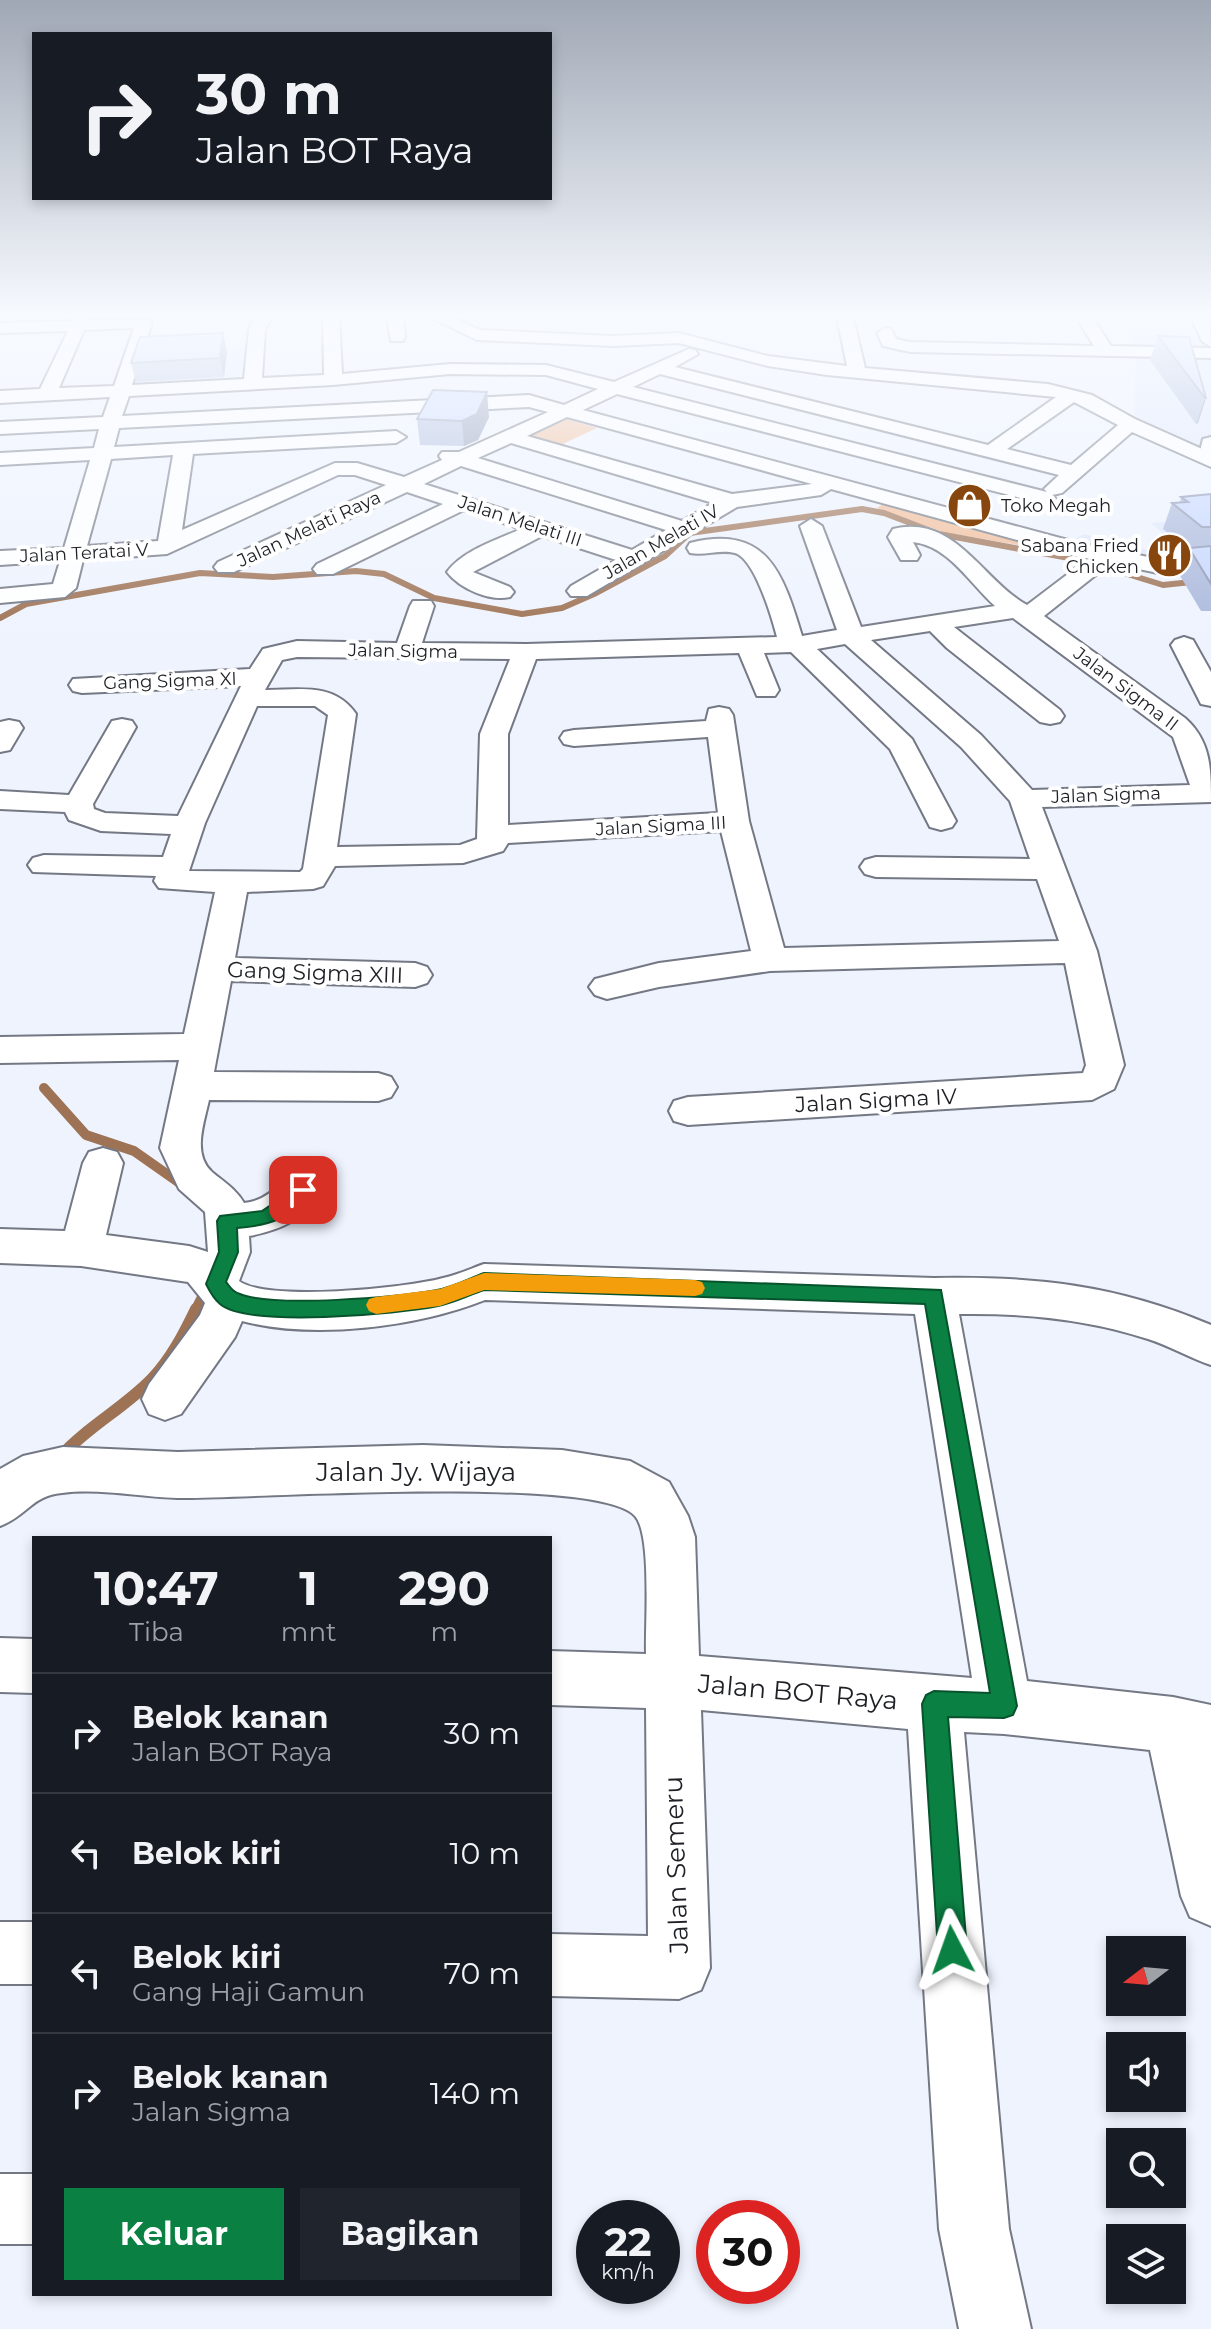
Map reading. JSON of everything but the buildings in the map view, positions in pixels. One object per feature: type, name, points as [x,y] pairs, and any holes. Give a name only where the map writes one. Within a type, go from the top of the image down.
[{"type":"main road","points":[[1211,444],[1211,451]]},
{"type":"street","points":[[0,428],[43,426]]},
{"type":"street","points":[[0,596],[57,592],[64,588],[110,426]]},
{"type":"street","points":[[402,426],[411,443]]},
{"type":"street","name":"Jalan Melati Raya","points":[[226,567],[456,459],[536,426]]},
{"type":"street","points":[[617,426],[995,529],[1140,564],[1211,562]]},
{"type":"street","points":[[767,426],[1044,498]]},
{"type":"street","points":[[766,466],[832,426]]},
{"type":"street","points":[[889,426],[1074,472]]},
{"type":"street","points":[[922,434],[934,426]]},
{"type":"street","points":[[992,451],[1028,426]]},
{"type":"street","points":[[1136,426],[1211,461]]},
{"type":"street","points":[[995,529],[1044,498],[1127,427]]},
{"type":"street","points":[[511,437],[731,501]]},
{"type":"street","points":[[0,484],[6,459],[184,449],[411,443],[682,528]]},
{"type":"street","points":[[168,546],[184,449]]},
{"type":"street","name":"Jalan Melati III","points":[[261,504],[265,476],[357,469],[634,558]]},
{"type":"street","points":[[168,546],[327,472]]},
{"type":"street","name":"Jalan Melati IV","points":[[579,591],[731,501],[841,486]]},
{"type":"street","points":[[325,569],[462,503]]},
{"type":"street","points":[[811,526],[852,637],[934,621],[1021,613],[1086,572]]},
{"type":"street","points":[[502,592],[469,581],[459,572],[469,563],[541,528]]},
{"type":"street","name":"Jalan Sigma II","points":[[909,555],[899,537],[901,534],[951,548],[964,557],[1002,602],[1186,734],[1209,793]]},
{"type":"street","name":"Jalan Teratai V","points":[[0,558],[168,546]]},
{"type":"street","points":[[698,548],[737,547],[751,552],[764,572],[795,644],[902,745],[941,821]]},
{"type":"street","points":[[406,652],[422,606]]},
{"type":"street","points":[[934,621],[956,643],[1050,716]]},
{"type":"street","name":"Jalan Sigma","points":[[258,679],[312,638],[406,652],[526,652],[795,644],[852,637],[971,741],[1024,799],[1209,793]]},
{"type":"street","points":[[748,645],[766,690]]},
{"type":"street","points":[[1184,645],[1211,698]]},
{"type":"street","points":[[320,857],[463,854],[492,844],[494,734],[526,652]]},
{"type":"street","points":[[210,740],[180,823],[176,867],[170,881],[302,882],[312,879],[319,870],[342,714],[328,700],[258,679],[215,655]]},
{"type":"street","points":[[182,688],[258,679]]},
{"type":"street","points":[[180,823],[258,679]]},
{"type":"street","name":"Gang Sigma XI","points":[[82,685],[258,679]]},
{"type":"street","points":[[574,738],[719,721],[734,821]]},
{"type":"street","points":[[122,727],[78,804],[80,814],[90,820],[180,823]]},
{"type":"street","points":[[607,987],[659,975],[770,960],[1080,951],[1024,799]]},
{"type":"street","points":[[0,800],[78,804]]},
{"type":"street","name":"Jalan Sigma III","points":[[492,835],[734,821],[770,960]]},
{"type":"street","points":[[44,865],[176,867]]},
{"type":"street","points":[[876,867],[1048,869]]},
{"type":"street","points":[[165,1399],[219,1324],[229,1252],[225,1207],[197,1185],[187,1172],[180,1148],[233,882]]},
{"type":"street","name":"Jalan Sigma IV","points":[[688,1111],[1092,1086],[1101,1079],[1105,1065],[1080,951]]},
{"type":"street","name":"Gang Sigma XIII","points":[[214,969],[415,975]]},
{"type":"street","points":[[0,1050],[201,1047]]},
{"type":"street","points":[[194,1086],[378,1087]]},
{"type":"street","points":[[81,1249],[103,1163]]},
{"type":"street","points":[[227,1221],[263,1219],[277,1213],[303,1190]]},
{"type":"street","points":[[0,1246],[81,1249],[189,1264],[203,1270],[222,1291],[248,1306],[300,1309],[384,1305],[440,1298],[484,1282],[934,1296],[1008,1295],[1071,1302],[1156,1322],[1211,1346]]},
{"type":"street","points":[[934,1296],[1004,1706]]},
{"type":"street","name":"Jalan Jy. Wijaya","points":[[33,1483],[178,1475],[423,1468],[562,1473],[630,1484],[652,1499],[663,1516],[670,1537],[671,1681]]},
{"type":"street","points":[[0,1665],[32,1666]]},
{"type":"street","name":"Jalan BOT Raya","points":[[552,1678],[671,1681],[934,1704],[1004,1706],[1192,1729]]},
{"type":"street","name":"Jalan Semeru","points":[[552,1965],[679,1968],[671,1681]]},
{"type":"street","points":[[934,1704],[974,2229],[995,2329]]},
{"type":"street","points":[[1192,1729],[1211,1896]]},
{"type":"street","points":[[0,1953],[32,1953]]},
{"type":"street","points":[[0,2209],[32,2209]]},
{"type":"shaded area","points":[[546,426],[597,428],[552,449],[517,439]]},
{"type":"shaded area","points":[[1140,426],[1211,426],[1211,455]]},
{"type":"shaded area","points":[[883,504],[1052,551],[943,532],[877,508]]},
{"type":"shaded area","points":[[1211,518],[1211,556],[1154,561],[1066,543],[1084,534],[1148,550],[1178,547],[1151,523]]},
{"type":"waterway","points":[[0,618],[26,604],[200,573],[273,577],[356,571],[384,574],[434,598],[522,614],[562,608],[594,594],[665,556],[690,533],[862,509],[884,513],[939,534],[1085,561],[1163,585],[1211,580]]},
{"type":"waterway","points":[[44,1088],[86,1135],[134,1151],[181,1184]]},
{"type":"waterway","points":[[60,1457],[159,1371],[182,1337],[206,1289]]},
{"type":"slow traffic","points":[[376,1305],[440,1298],[484,1282],[695,1288]]},
{"type":"place","name":"Toko Megah","points":[[970,506]]},
{"type":"place","name":"Sabana Fried Chicken","points":[[1170,556]]},
{"type":"route","points":[[303,1190],[277,1213],[263,1219],[227,1221],[229,1252],[216,1284],[228,1299],[248,1306],[300,1309],[384,1305],[440,1298],[484,1282],[934,1296],[1004,1706],[934,1704],[952,1950]]}]
